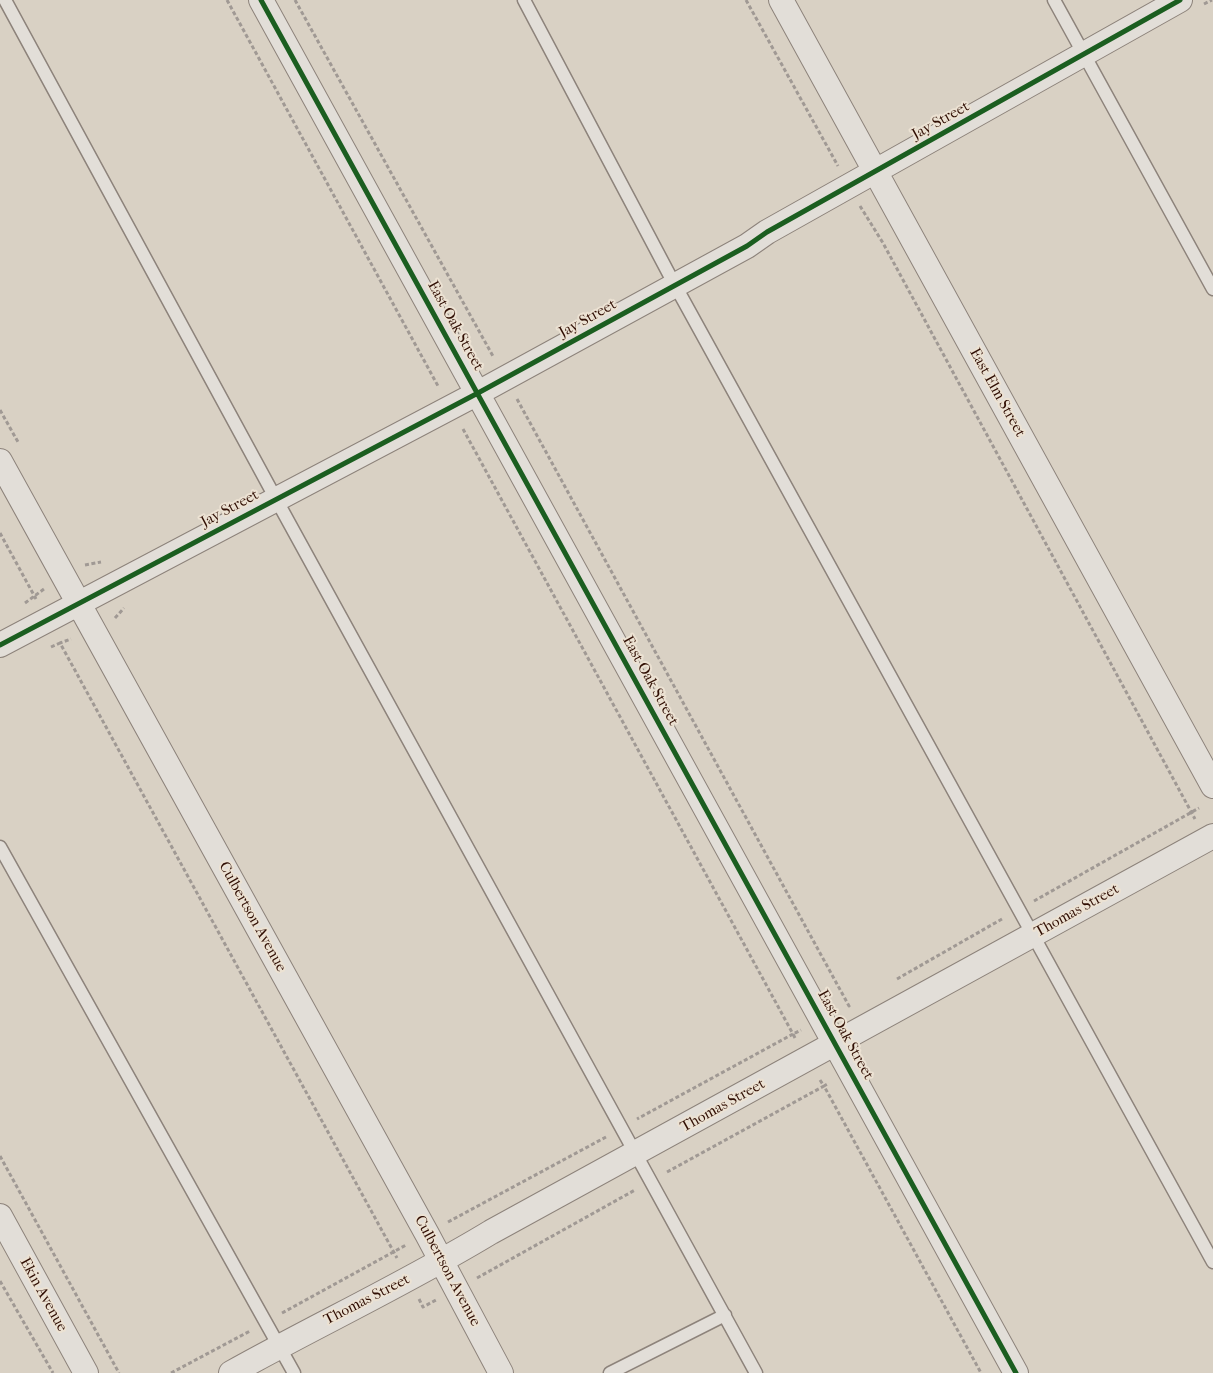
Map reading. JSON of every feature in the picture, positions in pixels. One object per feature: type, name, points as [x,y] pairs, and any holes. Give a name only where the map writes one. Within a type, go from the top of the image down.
[{"type":"street","name":"East Oak Street","points":[[261,0],[1016,1373]]},
{"type":"street","name":"East Elm Street","points":[[781,0],[1213,786]]},
{"type":"street","name":"Jay Street","points":[[0,645],[506,378],[675,285],[1180,0]]},
{"type":"street","name":"Culbertson Avenue","points":[[0,461],[443,1262],[501,1373]]},
{"type":"street","name":"Thomas Street","points":[[231,1373],[443,1262],[491,1232],[1213,836]]},
{"type":"street","name":"Ekin Avenue","points":[[0,1216],[86,1373]]},
{"type":"lane","points":[[6,0],[276,499],[756,1373]]},
{"type":"lane","points":[[524,0],[675,285],[1213,1262]]},
{"type":"lane","points":[[1054,0],[1213,289]]},
{"type":"lane","points":[[0,847],[294,1373]]},
{"type":"lane","points":[[610,1373],[725,1315]]},
{"type":"path","points":[[227,0],[438,385],[430,390]]},
{"type":"path","points":[[295,0],[506,378]]},
{"type":"path","points":[[746,0],[849,186]]},
{"type":"path","points":[[171,1373],[793,1034],[462,426]]},
{"type":"path","points":[[0,534],[34,595]]},
{"type":"path","points":[[84,565],[106,563]]},
{"type":"path","points":[[113,620],[128,603]]},
{"type":"path","points":[[60,643],[423,1307]]},
{"type":"path","points":[[1191,812],[1199,808]]},
{"type":"path","points":[[478,1278],[824,1086],[981,1373]]},
{"type":"path","points":[[0,1156],[119,1373]]},
{"type":"path","points":[[0,1281],[53,1373]]},
{"type":"cycle path","points":[[261,0],[1016,1373]]},
{"type":"cycle path","points":[[0,645],[478,393],[747,246],[767,232],[1180,0]]}]
